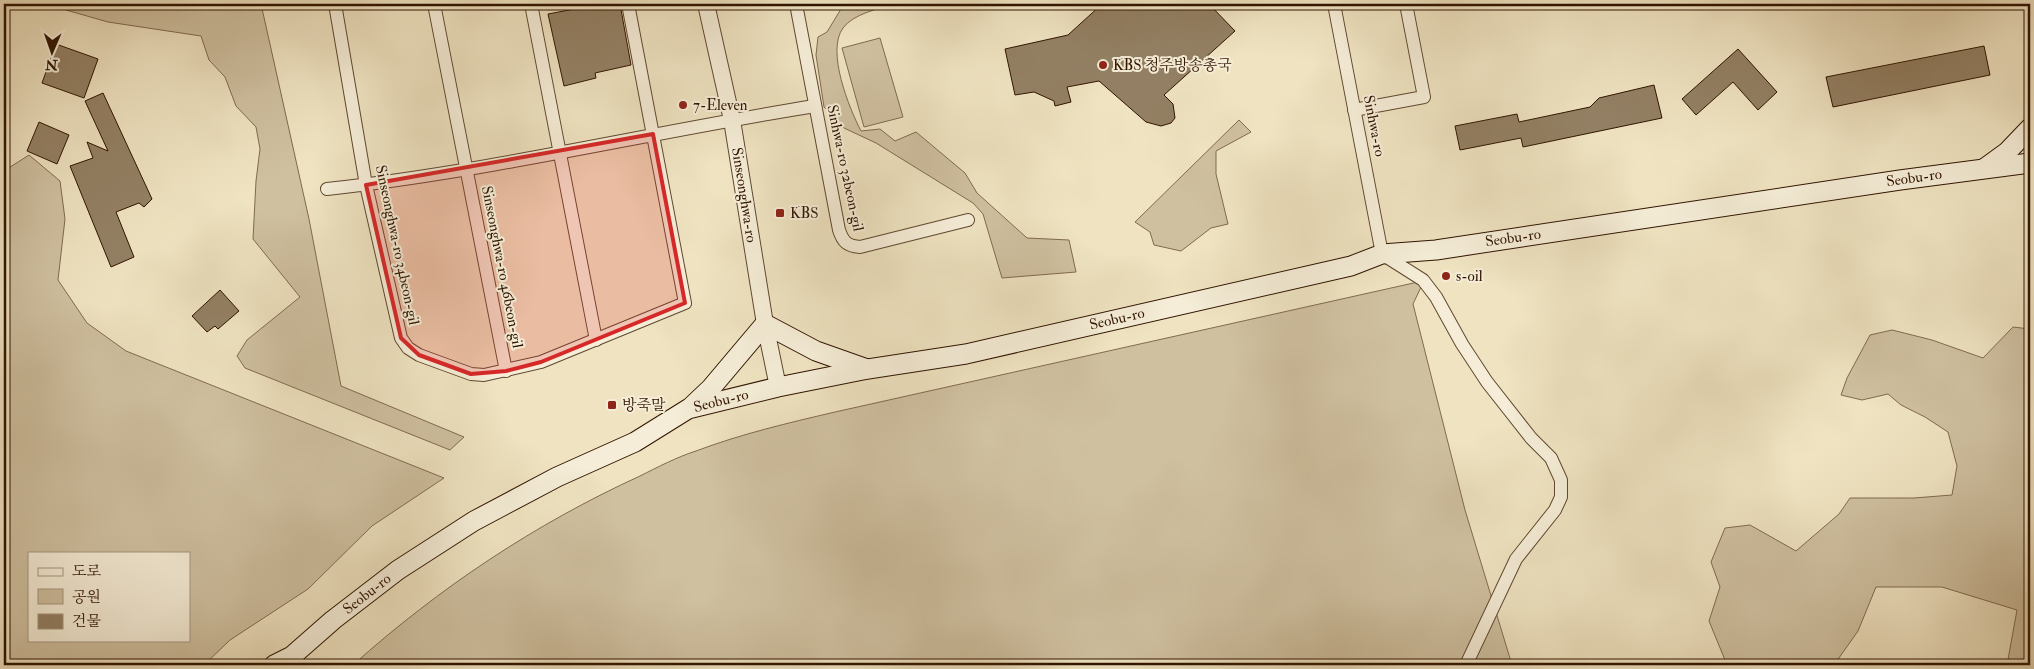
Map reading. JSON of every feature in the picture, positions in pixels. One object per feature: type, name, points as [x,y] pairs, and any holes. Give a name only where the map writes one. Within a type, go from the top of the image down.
[{"type":"main road","points":[[1984,169],[2007,152],[2030,128]]},
{"type":"main road","name":"Seobu-ro","points":[[274,665],[292,656],[333,620],[398,570],[474,521],[557,477],[635,442],[688,409],[778,387],[868,369],[966,354],[1351,266],[1382,254],[1436,250],[2030,162]]},
{"type":"main road","points":[[688,409],[711,388],[765,324],[816,351],[868,369]]},
{"type":"street","name":"Sinseonghwa-ro 34beon-gil","points":[[335,4],[366,185],[401,338],[408,348],[419,355],[471,374],[484,375],[506,371],[540,362],[685,303],[653,134]]},
{"type":"street","name":"Sinseonghwa-ro 46beon-gil","points":[[434,4],[506,371]]},
{"type":"street","points":[[531,4],[596,340]]},
{"type":"street","points":[[628,4],[653,134]]},
{"type":"street","name":"Sinseonghwa-ro","points":[[706,4],[732,120],[765,324],[778,387]]},
{"type":"street","name":"Sinhwa-ro 32beon-gil","points":[[796,4],[839,230],[843,241],[850,246],[860,247],[968,220]]},
{"type":"street","name":"Sinhwa-ro","points":[[1334,4],[1382,254]]},
{"type":"street","points":[[1354,110],[1424,97],[1406,4]]},
{"type":"street","name":"Sinseonghwa-ro 46beon-gil","points":[[327,189],[466,170],[653,134],[815,106]]},
{"type":"street","points":[[1382,254],[1423,280],[1436,297],[1462,344],[1487,382],[1531,438],[1551,458],[1561,480],[1561,497],[1554,510],[1516,558],[1466,665]]},
{"type":"highlighted area","points":[[653,134],[685,303],[541,362],[506,371],[471,374],[419,355],[401,338],[366,185]]},
{"type":"green space","points":[[45,4],[261,4],[309,219],[341,386],[464,437],[450,450],[245,368],[237,356],[247,340],[300,297],[253,239],[256,181],[260,149],[256,127],[236,106],[225,77],[209,60],[201,36],[108,22]]},
{"type":"green space","points":[[844,4],[895,4],[867,12],[853,19],[843,28],[838,38],[838,65],[841,80],[861,131],[880,129],[895,141],[916,132],[965,173],[977,193],[1027,238],[1069,240],[1076,272],[1002,278],[983,214],[973,203],[876,143],[844,128],[824,107],[816,55],[818,37],[827,32]]},
{"type":"green space","points":[[880,38],[903,117],[864,127],[842,48]]},
{"type":"green space","points":[[1239,120],[1251,132],[1216,151],[1216,174],[1228,224],[1211,228],[1181,251],[1154,245],[1150,232],[1135,222]]},
{"type":"green space","points":[[29,155],[60,181],[65,219],[58,280],[87,323],[126,351],[444,478],[372,526],[308,589],[230,640],[204,665],[4,665],[4,171]]},
{"type":"green space","points":[[1418,282],[1423,283],[1413,304],[1465,510],[1512,665],[353,665],[419,610],[489,560],[563,515],[689,453],[747,434],[817,416]]},
{"type":"green space","points":[[2013,327],[2030,329],[2030,665],[2007,665],[2017,610],[1942,587],[1876,587],[1858,631],[1834,665],[1732,665],[1725,660],[1709,621],[1720,587],[1711,562],[1725,528],[1750,525],[1796,551],[1839,514],[1850,498],[1914,498],[1952,495],[1957,466],[1948,432],[1925,417],[1901,405],[1888,394],[1862,400],[1841,395],[1847,378],[1870,335],[1892,330],[1932,340],[1983,358]]},
{"type":"building","points":[[601,4],[620,4],[631,65],[595,73],[596,78],[564,86],[548,14]]},
{"type":"building","name":"KBS 청주방송총국","points":[[1102,4],[1209,4],[1235,31],[1164,95],[1173,104],[1175,118],[1171,123],[1161,126],[1146,122],[1099,81],[1067,87],[1071,102],[1055,106],[1054,101],[1034,92],[1015,95],[1005,49],[1068,35]]},
{"type":"building","points":[[56,44],[98,59],[84,98],[42,83]]},
{"type":"building","points":[[1984,46],[1990,75],[1833,107],[1826,77]]},
{"type":"building","points":[[1738,49],[1777,92],[1758,110],[1733,82],[1696,115],[1682,99]]},
{"type":"building","points":[[1654,85],[1662,118],[1523,147],[1521,138],[1460,150],[1455,126],[1517,114],[1519,122],[1590,107],[1599,98]]},
{"type":"building","points":[[103,93],[152,199],[144,207],[139,203],[116,212],[134,257],[111,267],[70,166],[93,158],[87,142],[108,151],[85,101]]},
{"type":"building","points":[[39,122],[69,135],[57,164],[27,151]]},
{"type":"building","points":[[220,290],[239,311],[218,329],[215,326],[207,332],[192,316]]},
{"type":"place","name":"KBS 청주방송총국","points":[[1103,65]]},
{"type":"place","name":"7-Eleven","points":[[683,105]]},
{"type":"place","name":"KBS","points":[[780,213]]},
{"type":"place","name":"s-oil","points":[[1446,276]]},
{"type":"place","name":"방죽말","points":[[612,405]]}]
